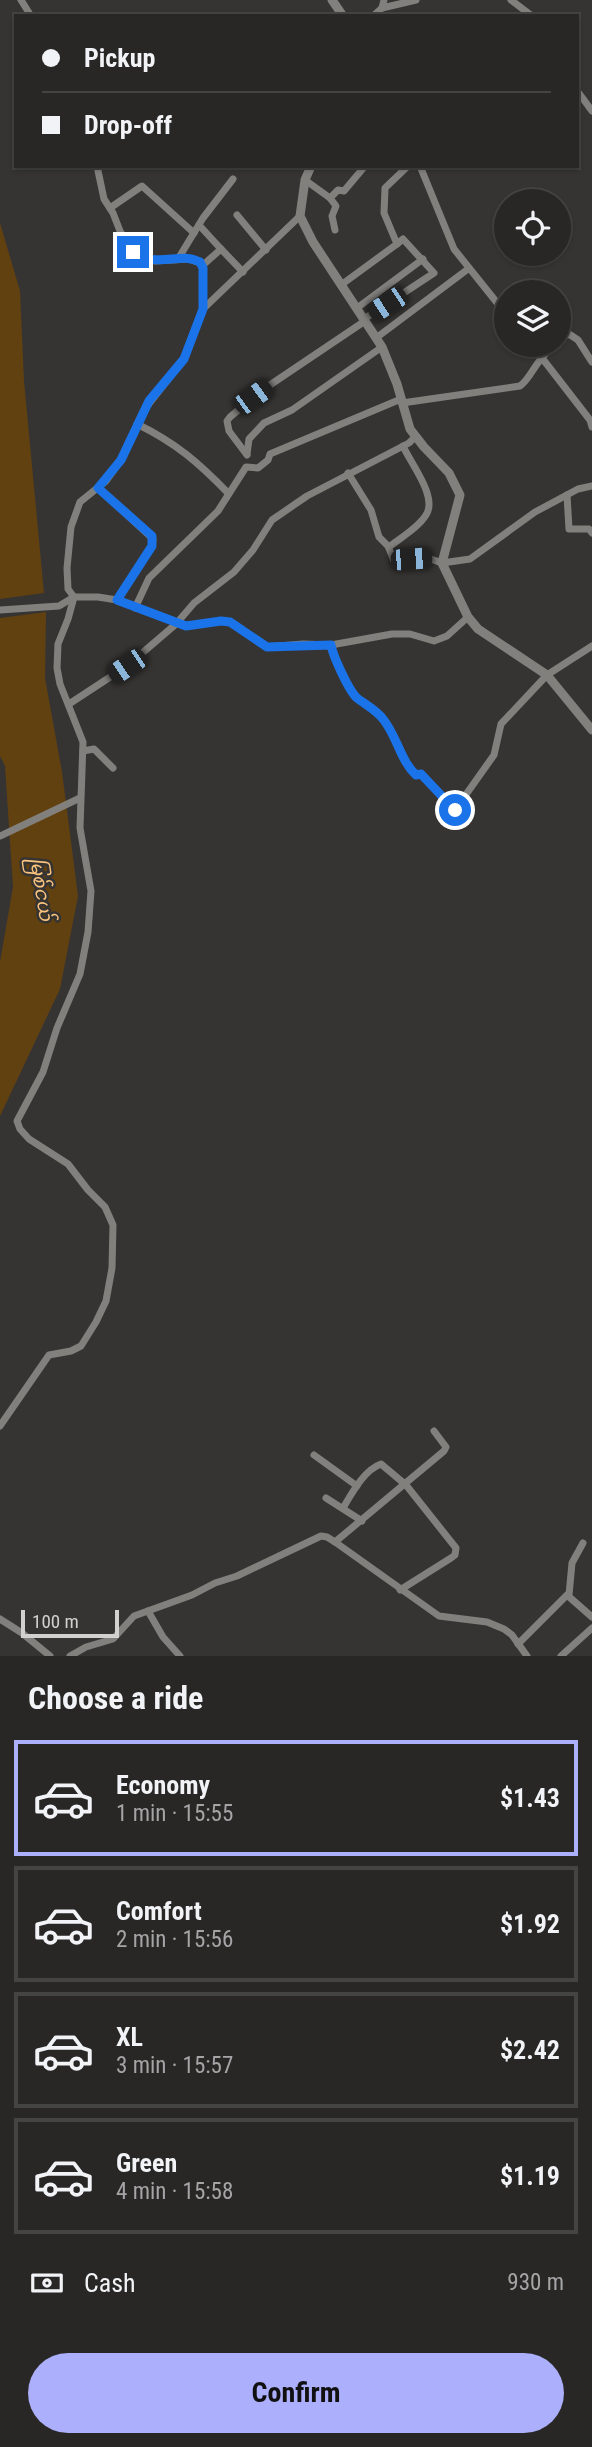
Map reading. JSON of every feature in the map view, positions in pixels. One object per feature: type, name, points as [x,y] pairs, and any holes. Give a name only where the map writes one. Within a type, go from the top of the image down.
[{"type":"street","points":[[383,4],[416,0]]},
{"type":"street","points":[[511,0],[529,14]]},
{"type":"street","points":[[579,93],[592,111]]},
{"type":"street","points":[[74,597],[68,589],[66,579],[71,527],[80,502],[98,488],[121,460],[149,401],[184,359],[203,309],[202,266],[197,260],[155,261],[133,252],[104,199],[97,168]]},
{"type":"street","points":[[310,168],[305,180],[300,216],[313,242],[379,343],[402,401],[408,424],[415,436],[449,473],[460,495],[442,563],[468,617],[478,629],[547,676],[592,730]]},
{"type":"street","points":[[330,198],[338,190],[344,191],[363,168]]},
{"type":"street","points":[[397,244],[384,213],[385,188],[406,168]]},
{"type":"street","points":[[421,168],[454,249],[494,300]]},
{"type":"street","points":[[178,259],[233,179]]},
{"type":"street","points":[[305,180],[330,198],[336,206],[332,216],[335,230]]},
{"type":"street","points":[[110,208],[142,186],[194,233]]},
{"type":"street","points":[[237,215],[266,250]]},
{"type":"street","points":[[203,309],[300,216]]},
{"type":"street","points":[[199,225],[243,272]]},
{"type":"street","points":[[247,455],[229,430],[227,421],[230,417],[264,389],[434,273],[403,239],[341,285]]},
{"type":"street","points":[[202,266],[220,248]]},
{"type":"street","points":[[356,308],[423,259]]},
{"type":"street","points":[[135,608],[149,578],[218,511],[246,467],[249,439],[264,423],[292,410],[379,343],[468,269]]},
{"type":"street","points":[[571,335],[592,362]]},
{"type":"street","points":[[246,467],[258,468],[276,451],[402,401],[520,386],[526,382],[532,369],[542,358],[590,420],[592,427]]},
{"type":"street","points":[[137,424],[197,461],[228,493]]},
{"type":"street","points":[[69,704],[127,666],[176,624],[194,603],[234,572],[253,550],[272,520],[307,496],[403,446],[415,436]]},
{"type":"street","points":[[389,547],[426,515],[431,502],[426,487],[403,446]]},
{"type":"street","points":[[348,474],[371,510],[380,540],[389,547],[394,561],[428,558],[442,563],[470,559],[535,512],[567,495],[592,486]]},
{"type":"street","points":[[98,488],[152,536],[153,540],[152,546],[117,600]]},
{"type":"street","points":[[567,495],[569,529],[589,529],[592,533]]},
{"type":"street","points":[[0,610],[59,606],[74,597],[85,596],[117,600],[186,626],[230,622],[267,647],[331,645],[392,634],[410,634],[434,641],[447,636],[468,617]]},
{"type":"street","points":[[0,1426],[48,1354],[71,1351],[83,1344],[106,1301],[113,1268],[113,1225],[108,1213],[68,1164],[24,1134],[17,1121],[43,1072],[57,1028],[80,974],[91,899],[80,828],[83,751],[81,732],[60,684],[57,658],[58,644],[74,597]]},
{"type":"street","points":[[331,645],[346,685],[355,696],[382,717],[393,733],[407,766],[416,775],[421,774],[455,810],[494,755],[501,723],[547,676],[592,646]]},
{"type":"street","points":[[83,751],[94,749],[113,768]]},
{"type":"street","points":[[0,836],[80,798]]},
{"type":"street","points":[[335,1542],[446,1448],[434,1431]]},
{"type":"street","points":[[314,1455],[357,1486]]},
{"type":"street","points":[[343,1508],[374,1466],[381,1464],[405,1485],[456,1548],[456,1552],[400,1590]]},
{"type":"street","points":[[326,1498],[362,1521]]},
{"type":"street","points":[[71,1656],[86,1647],[113,1639],[134,1616],[237,1576],[321,1536],[335,1542],[443,1618],[487,1622],[504,1629],[527,1656]]},
{"type":"street","points":[[569,1595],[572,1563],[583,1543]]},
{"type":"street","points":[[518,1644],[569,1595]]},
{"type":"street","points":[[569,1595],[592,1618]]},
{"type":"street","points":[[148,1611],[163,1637],[180,1656]]},
{"type":"street","points":[[0,1619],[50,1656]]},
{"type":"street","points":[[561,1656],[592,1628]]},
{"type":"water","points":[[0,223],[20,291],[24,381],[44,593],[0,599]]},
{"type":"water","name":"မြစ်ငယ်","points":[[46,612],[45,678],[62,772],[78,896],[60,989],[0,1116],[0,962],[13,887],[5,766],[0,756],[0,618]]},
{"type":"route","points":[[133,252],[155,261],[189,259],[200,262],[203,268],[203,309],[184,359],[149,401],[121,460],[98,488],[152,536],[153,540],[152,546],[117,600],[186,626],[230,622],[267,647],[331,645],[346,685],[355,696],[382,717],[393,733],[407,766],[416,775],[421,774],[455,810]]}]
